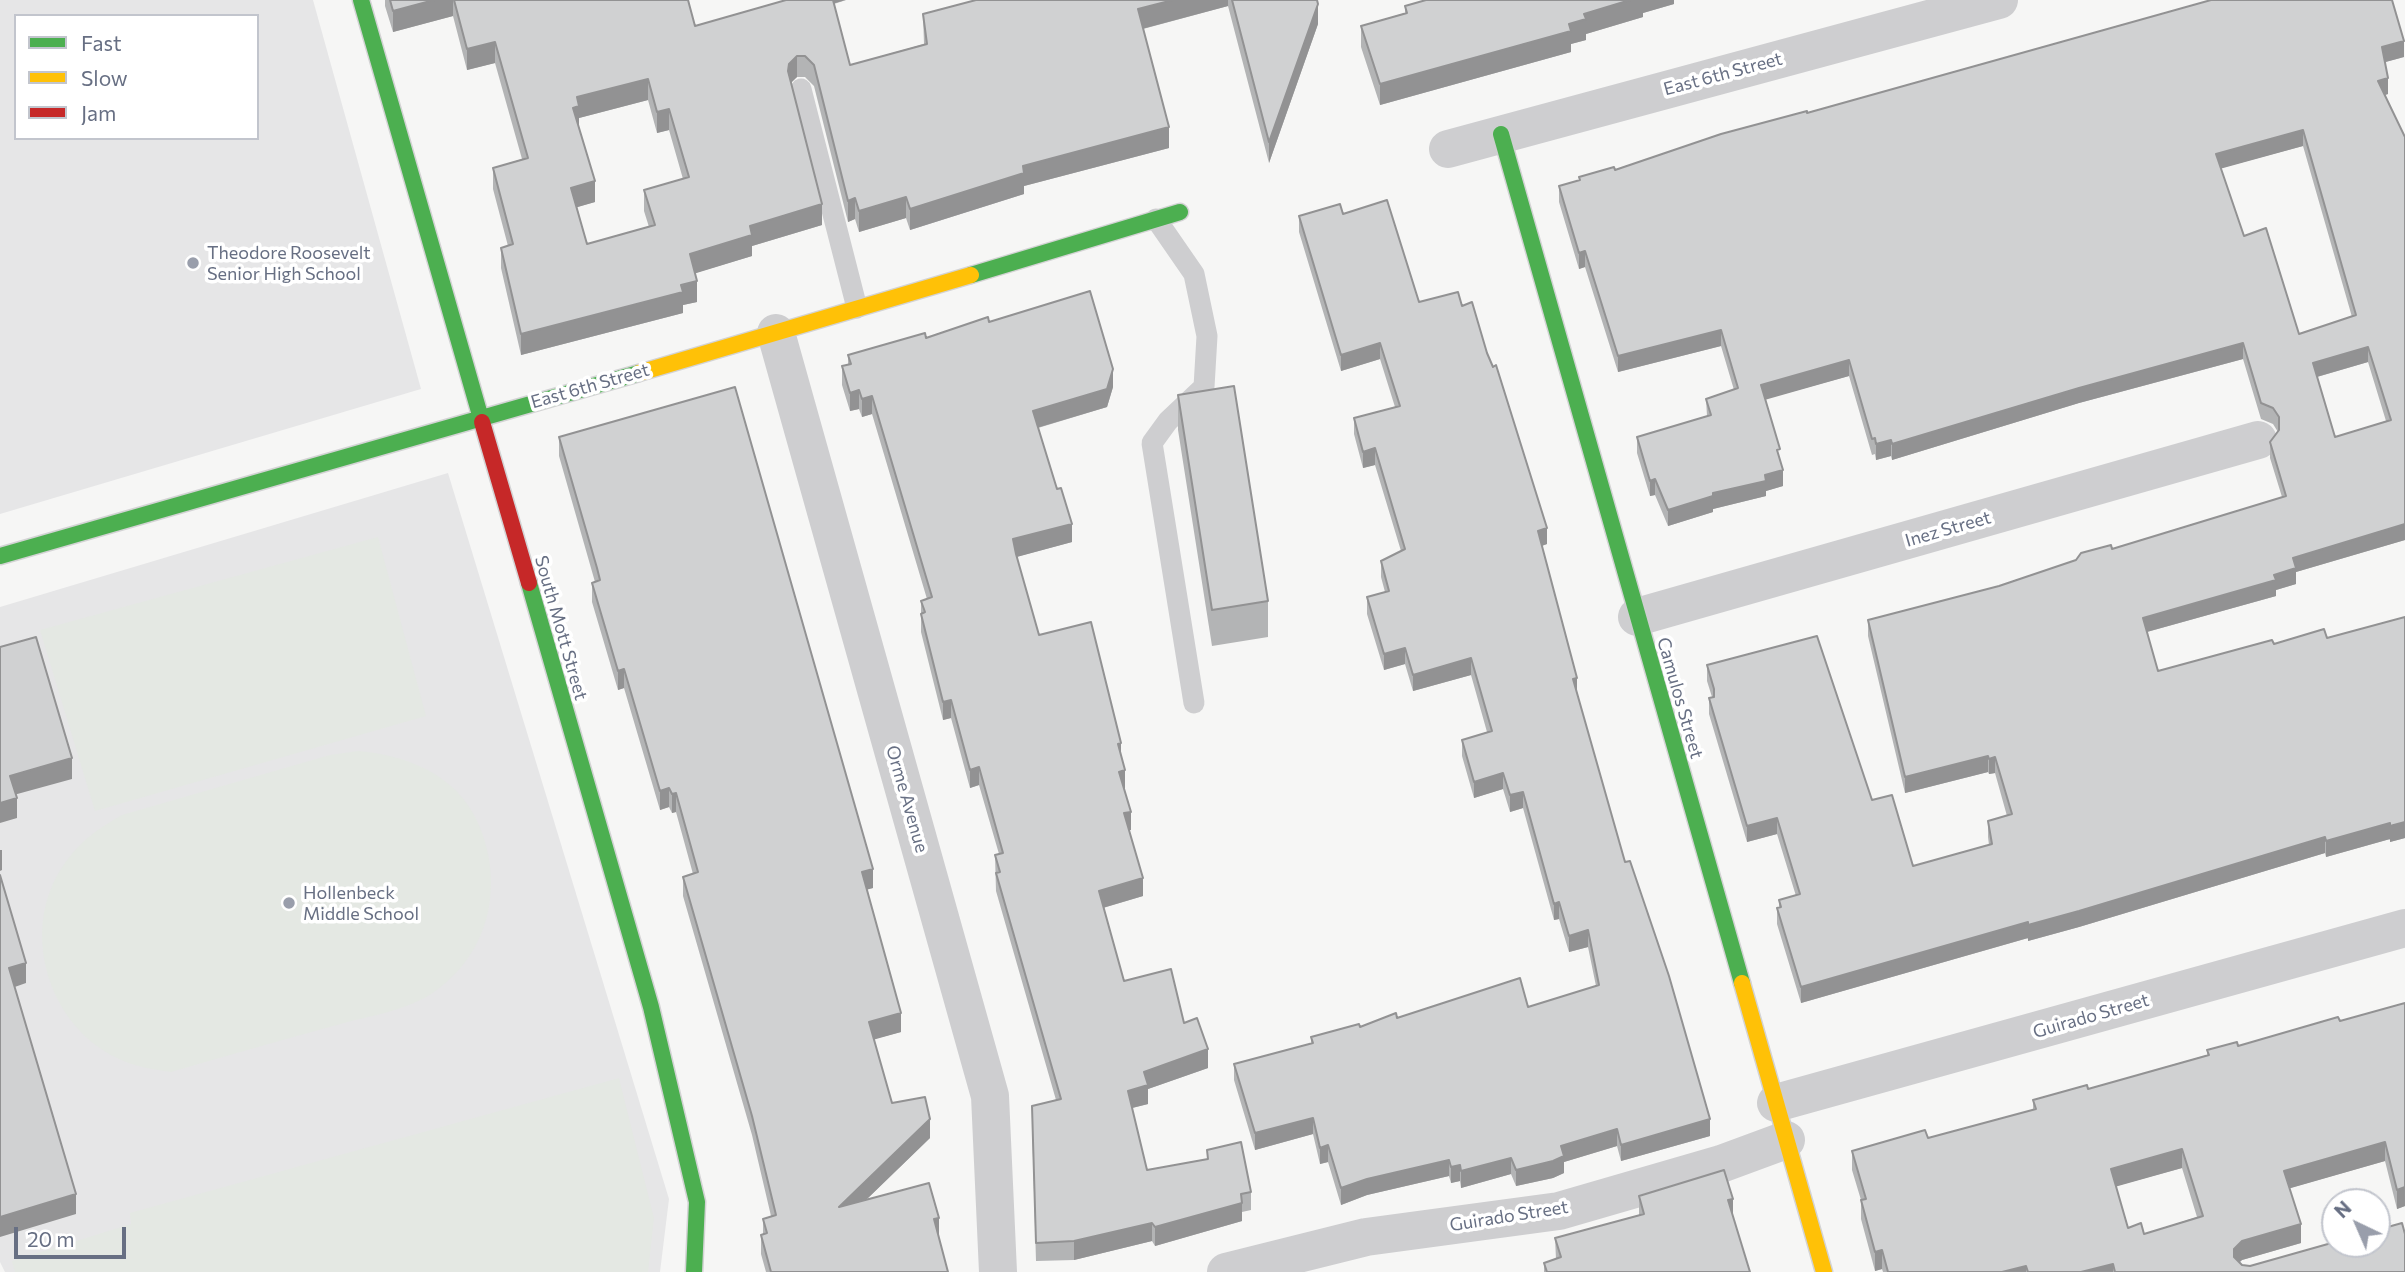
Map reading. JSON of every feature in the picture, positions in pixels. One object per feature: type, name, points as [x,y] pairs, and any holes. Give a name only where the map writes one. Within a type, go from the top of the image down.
[{"type":"street","name":"South Mott Street","points":[[361,0],[651,1007],[697,1202],[694,1272]]},
{"type":"street","name":"East 6th Street","points":[[1448,149],[1999,0]]},
{"type":"street","name":"Camulos Street","points":[[1501,134],[1824,1272]]},
{"type":"street","name":"East 6th Street","points":[[0,556],[776,332],[1180,212]]},
{"type":"street","name":"Orme Avenue","points":[[776,332],[990,1096],[998,1272]]},
{"type":"street","name":"Inez Street","points":[[1637,617],[2258,440]]},
{"type":"street","name":"Guirado Street","points":[[1776,1103],[2405,928]]},
{"type":"street","name":"Guirado Street","points":[[1226,1272],[1366,1237],[1559,1211],[1721,1164],[1786,1140]]},
{"type":"lane","points":[[801,89],[857,308]]},
{"type":"lane","points":[[1156,219],[1194,274],[1207,336],[1204,387],[1168,421],[1152,443],[1194,703]]},
{"type":"shaded area","name":"Theodore Roosevelt Senior High School","points":[[0,0],[313,0],[421,389],[0,514]]},
{"type":"shaded area","name":"Hollenbeck Middle School","points":[[448,473],[669,1199],[660,1272],[5,1272],[0,1262],[0,607]]},
{"type":"shaded area","points":[[378,537],[426,716],[95,811],[40,630]]},
{"type":"shaded area","points":[[358,751],[394,757],[428,770],[457,792],[478,823],[486,846],[491,893],[480,937],[453,976],[434,992],[402,1008],[171,1072],[125,1062],[94,1044],[74,1024],[58,1000],[47,973],[42,945],[43,916],[51,889],[65,863],[77,848],[122,815],[330,755]]},
{"type":"shaded area","points":[[619,1078],[654,1218],[648,1272],[15,1272],[12,1261],[131,1224],[130,1213]]},
{"type":"building","points":[[390,0],[434,0],[393,11]]},
{"type":"building","points":[[454,0],[688,0],[695,26],[786,0],[833,0],[850,65],[927,44],[923,14],[976,0],[1173,0],[1138,9],[1169,127],[1023,166],[1024,173],[910,209],[906,197],[859,211],[855,198],[848,201],[814,65],[805,56],[797,56],[789,64],[788,71],[822,204],[750,226],[752,235],[690,254],[697,281],[681,285],[683,292],[521,334],[501,248],[513,244],[493,168],[528,158],[495,42],[467,49]],"holes":[[[648,79],[657,112],[669,109],[689,177],[644,190],[655,225],[587,244],[571,188],[595,181],[573,108],[579,106],[577,97]]]},
{"type":"building","points":[[1232,0],[1317,0],[1318,4],[1269,142]]},
{"type":"building","points":[[1426,0],[1630,0],[1584,14],[1586,19],[1569,24],[1571,31],[1380,84],[1361,26],[1407,13],[1405,6]]},
{"type":"building","points":[[2211,0],[2392,0],[2404,41],[2382,47],[2388,78],[2378,81],[2405,137],[2405,524],[2293,558],[2296,568],[2274,575],[2276,580],[2143,618],[2158,671],[2272,640],[2274,644],[2324,629],[2327,638],[2405,617],[2405,822],[2390,826],[2390,823],[2326,841],[2325,837],[2079,911],[2028,925],[2028,922],[1801,987],[1777,908],[1781,907],[1779,900],[1800,894],[1777,818],[1747,826],[1709,698],[1714,697],[1714,689],[1707,665],[1817,636],[1872,800],[1892,795],[1913,866],[1992,844],[1988,821],[2012,814],[1995,757],[1989,759],[1988,756],[1905,777],[1868,620],[1999,586],[2076,560],[2081,553],[2111,545],[2112,549],[2286,496],[2270,442],[2279,430],[2279,417],[2273,408],[2261,403],[2243,343],[2079,388],[1892,444],[1891,440],[1876,444],[1875,438],[1872,439],[1849,360],[1761,385],[1780,449],[1777,450],[1783,470],[1765,475],[1766,481],[1713,493],[1713,496],[1668,510],[1655,479],[1650,481],[1637,437],[1711,415],[1706,399],[1738,388],[1721,330],[1618,356],[1585,251],[1579,253],[1559,186],[1580,180],[1579,177],[1614,167],[1615,170],[1721,134],[1807,113]],"holes":[[[2303,130],[2356,315],[2299,334],[2266,228],[2244,236],[2216,154]],[[2368,347],[2391,420],[2335,437],[2313,363]]]},
{"type":"building","points":[[1387,200],[1419,302],[1458,292],[1462,306],[1472,302],[1487,353],[1493,367],[1496,365],[1547,528],[1538,531],[1577,678],[1573,679],[1625,862],[1630,861],[1669,976],[1710,1119],[1621,1145],[1617,1129],[1561,1146],[1564,1156],[1553,1161],[1516,1170],[1511,1158],[1461,1171],[1460,1165],[1451,1167],[1449,1160],[1367,1179],[1341,1188],[1328,1145],[1320,1148],[1313,1118],[1255,1133],[1234,1064],[1313,1043],[1311,1037],[1359,1024],[1360,1027],[1396,1013],[1397,1018],[1520,978],[1528,1007],[1599,985],[1588,930],[1569,936],[1559,902],[1554,904],[1523,792],[1510,795],[1503,773],[1474,782],[1462,740],[1492,731],[1471,658],[1413,675],[1405,648],[1384,654],[1367,597],[1389,591],[1381,561],[1405,549],[1375,448],[1363,452],[1354,418],[1400,406],[1380,343],[1341,355],[1299,216],[1340,204],[1343,214]]},
{"type":"building","points":[[1090,291],[1113,369],[1107,389],[1033,411],[1057,489],[1061,488],[1072,524],[1013,539],[1039,635],[1091,622],[1121,743],[1118,744],[1125,770],[1119,772],[1131,812],[1124,813],[1143,878],[1099,891],[1124,981],[1171,969],[1184,1023],[1197,1018],[1208,1049],[1144,1072],[1148,1085],[1128,1091],[1147,1170],[1208,1159],[1207,1150],[1241,1142],[1251,1192],[1241,1194],[1242,1203],[1155,1227],[1152,1223],[1074,1241],[1036,1243],[1032,1106],[1061,1099],[996,873],[1000,872],[995,855],[1003,853],[979,767],[970,770],[951,700],[943,702],[921,614],[925,612],[921,601],[932,597],[872,396],[862,399],[859,390],[850,393],[842,366],[851,364],[848,355],[925,333],[926,338],[988,317],[989,322]]},
{"type":"building","points":[[1234,386],[1268,601],[1212,610],[1178,395]]},
{"type":"building","points":[[735,387],[873,869],[862,872],[901,1013],[869,1022],[892,1103],[925,1097],[930,1119],[839,1207],[929,1183],[939,1218],[934,1219],[948,1272],[771,1272],[761,1235],[767,1233],[763,1219],[776,1215],[752,1116],[683,877],[698,872],[676,793],[672,794],[669,788],[660,791],[624,669],[618,671],[592,583],[600,580],[559,437]]},
{"type":"building","points":[[36,637],[72,758],[10,776],[17,798],[0,803],[0,647]]},
{"type":"building","points":[[0,875],[26,963],[9,968],[76,1194],[0,1217]]},
{"type":"building","points":[[2405,1003],[2405,1187],[2397,1190],[2385,1142],[2284,1171],[2301,1224],[2242,1241],[2234,1249],[2234,1257],[2242,1265],[2250,1266],[2321,1246],[2321,1258],[2391,1258],[2391,1226],[2402,1223],[2405,1234],[2405,1272],[2115,1272],[2113,1264],[2081,1272],[2028,1272],[2026,1266],[2002,1272],[1888,1272],[1882,1250],[1875,1252],[1861,1200],[1866,1199],[1852,1151],[1925,1130],[1928,1138],[2036,1109],[2033,1100],[2087,1085],[2088,1089],[2209,1055],[2207,1050],[2237,1042],[2238,1046],[2338,1017],[2340,1021]],"holes":[[[2182,1149],[2203,1216],[2144,1234],[2141,1223],[2128,1228],[2111,1169]]]},
{"type":"building","points":[[1724,1170],[1733,1199],[1728,1200],[1750,1272],[1547,1272],[1544,1263],[1561,1257],[1555,1238],[1644,1214],[1639,1196]]},
{"type":"traffic: fast","points":[[361,0],[482,422]]},
{"type":"traffic: fast","points":[[1501,134],[1742,983]]},
{"type":"traffic: fast","points":[[971,275],[1180,212]]},
{"type":"traffic: fast","points":[[0,556],[639,373]]},
{"type":"traffic: fast","points":[[529,583],[651,1007],[697,1202],[694,1272]]},
{"type":"traffic: slow","points":[[639,373],[971,275]]},
{"type":"traffic: slow","points":[[1742,983],[1824,1272]]},
{"type":"traffic: jam","points":[[482,422],[529,583]]},
{"type":"place","name":"Theodore Roosevelt Senior High School","points":[[193,263]]},
{"type":"place","name":"Hollenbeck Middle School","points":[[289,903]]}]
